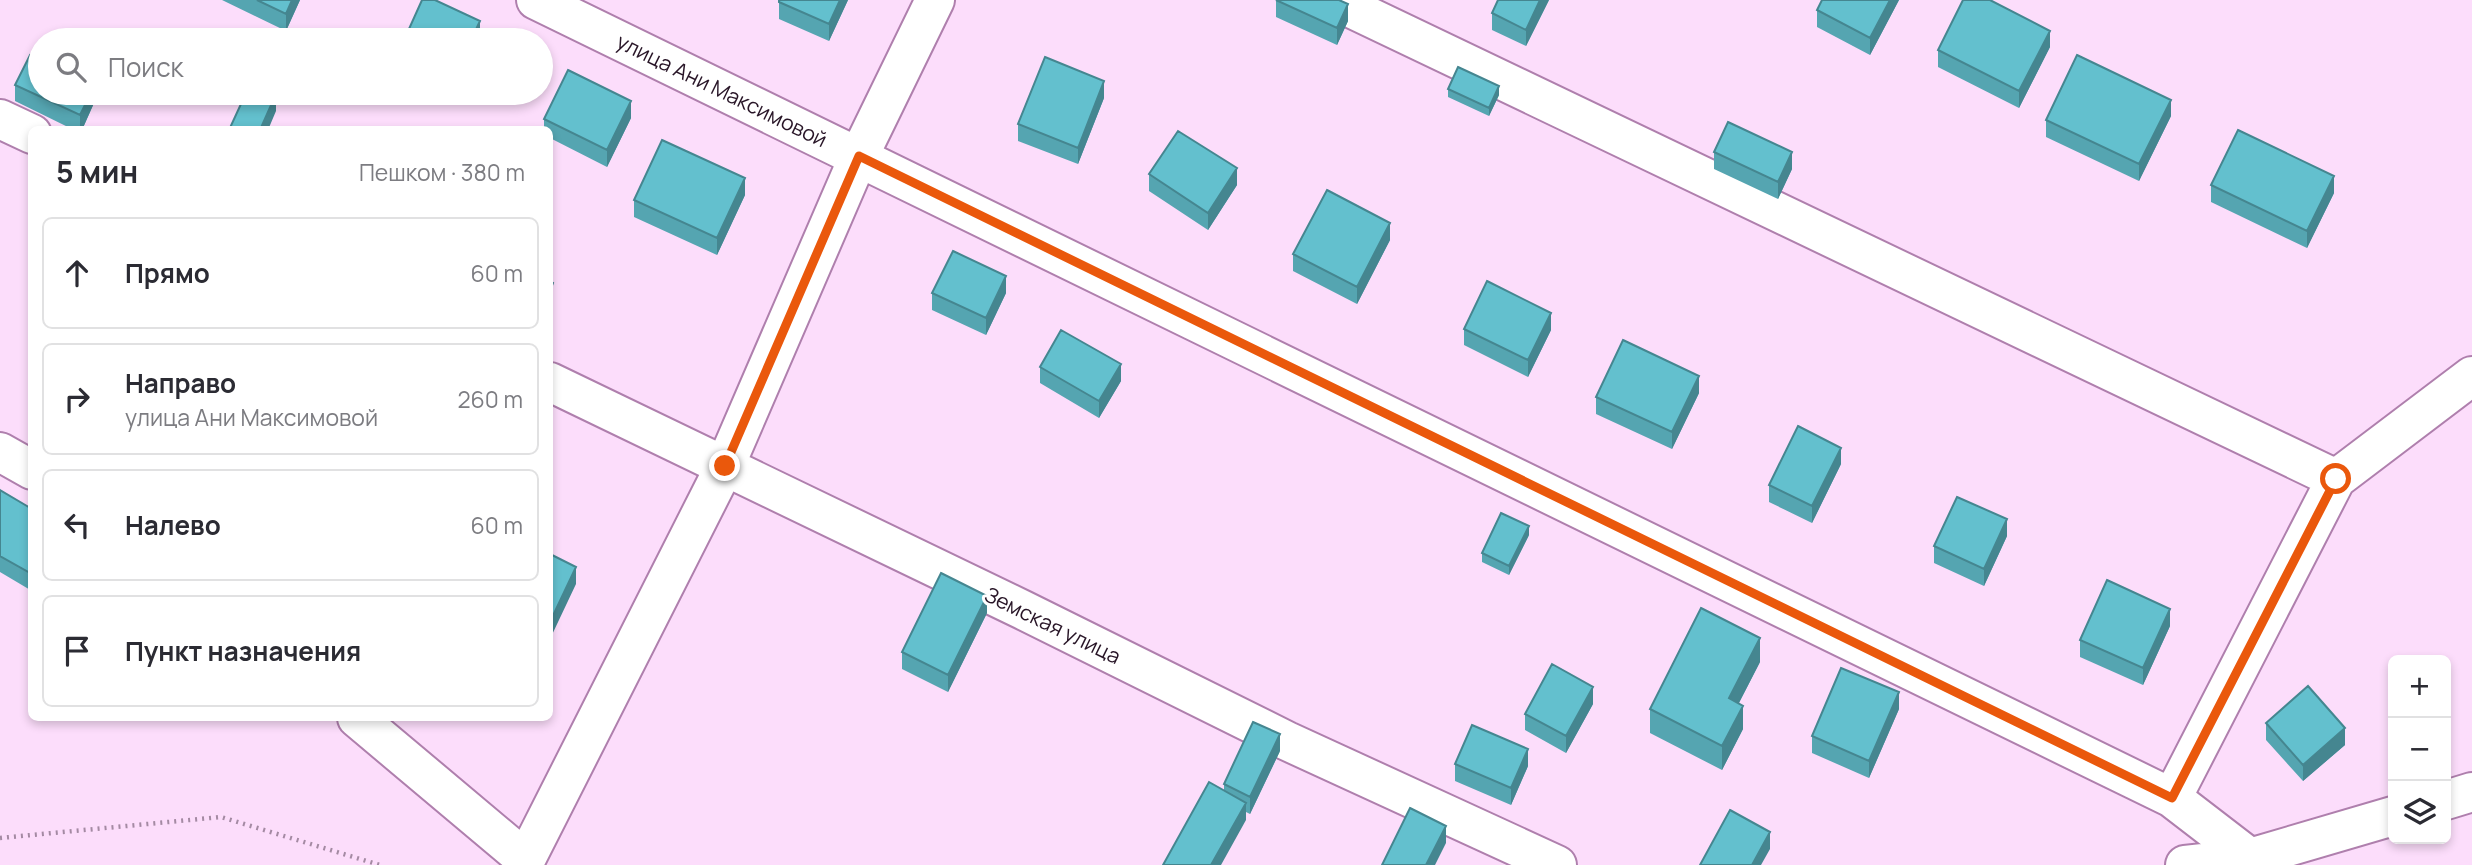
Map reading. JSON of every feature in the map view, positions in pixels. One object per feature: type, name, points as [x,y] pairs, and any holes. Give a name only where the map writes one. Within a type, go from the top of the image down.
[{"type":"street","name":"улица Ани Максимовой","points":[[536,0],[2172,798],[2252,862]]},
{"type":"street","points":[[360,721],[525,862],[725,466],[859,156],[935,0]]},
{"type":"street","points":[[1334,0],[2336,479]]},
{"type":"street","points":[[0,119],[28,132]]},
{"type":"street","points":[[2172,798],[2336,479],[2472,376]]},
{"type":"street","name":"Земская улица","points":[[553,383],[1011,604],[1287,741],[1557,865]]},
{"type":"street","points":[[0,452],[28,468]]},
{"type":"street","points":[[2451,798],[2472,792]]},
{"type":"street","points":[[2185,865],[2252,862],[2388,818]]},
{"type":"path","points":[[0,838],[221,817],[380,865]]},
{"type":"building","points":[[257,0],[292,0],[286,14]]},
{"type":"building","points":[[422,0],[435,0],[480,21],[477,28],[409,28]]},
{"type":"building","points":[[779,0],[840,0],[829,24]]},
{"type":"building","points":[[1276,0],[1339,0],[1348,4],[1337,28]]},
{"type":"building","points":[[1498,0],[1540,0],[1526,30],[1492,13]]},
{"type":"building","points":[[1822,0],[1890,0],[1870,38],[1817,10]]},
{"type":"building","points":[[1963,0],[1990,0],[2050,31],[2019,91],[1938,50]]},
{"type":"building","points":[[2077,55],[2171,100],[2139,164],[2046,120]]},
{"type":"building","points":[[1045,57],[1104,81],[1078,148],[1018,124]]},
{"type":"building","points":[[28,59],[28,91],[15,85]]},
{"type":"building","points":[[1458,67],[1499,86],[1489,108],[1448,89]]},
{"type":"building","points":[[568,70],[631,101],[607,150],[544,119]]},
{"type":"building","points":[[58,105],[85,105],[80,115]]},
{"type":"building","points":[[240,105],[271,105],[262,126],[231,126]]},
{"type":"building","points":[[1728,122],[1792,152],[1778,182],[1714,152]]},
{"type":"building","points":[[2238,130],[2334,176],[2307,231],[2211,185]]},
{"type":"building","points":[[1178,131],[1237,168],[1208,213],[1149,174]]},
{"type":"building","points":[[662,140],[745,178],[717,238],[634,200]]},
{"type":"building","points":[[1327,190],[1390,223],[1357,287],[1293,254]]},
{"type":"building","points":[[953,251],[1006,276],[986,318],[932,293]]},
{"type":"building","points":[[1487,281],[1551,313],[1528,360],[1464,329]]},
{"type":"building","points":[[1061,330],[1121,364],[1099,401],[1040,367]]},
{"type":"building","points":[[1623,340],[1699,376],[1672,432],[1596,397]]},
{"type":"building","points":[[1798,426],[1841,448],[1812,506],[1769,485]]},
{"type":"building","points":[[0,490],[28,507],[28,572],[0,556]]},
{"type":"building","points":[[1957,497],[2007,519],[1984,569],[1934,546]]},
{"type":"building","points":[[1501,513],[1529,526],[1509,566],[1482,553]]},
{"type":"building","points":[[553,556],[576,567],[553,616]]},
{"type":"building","points":[[941,573],[987,596],[948,675],[902,652]]},
{"type":"building","points":[[2107,580],[2170,609],[2143,668],[2080,640]]},
{"type":"building","points":[[1701,608],[1760,638],[1729,698],[1743,706],[1722,746],[1650,709]]},
{"type":"building","points":[[1552,664],[1593,687],[1566,736],[1525,714]]},
{"type":"building","points":[[1841,668],[1899,692],[1869,761],[1812,736]]},
{"type":"building","points":[[2308,686],[2345,728],[2303,765],[2266,723]]},
{"type":"building","points":[[1253,722],[1280,734],[1250,797],[1224,784]]},
{"type":"building","points":[[1472,725],[1528,749],[1511,788],[1455,764]]},
{"type":"building","points":[[1209,782],[1246,803],[1211,865],[1163,865]]},
{"type":"building","points":[[1410,808],[1446,826],[1426,865],[1382,865]]},
{"type":"building","points":[[1730,810],[1770,832],[1752,865],[1700,865]]},
{"type":"route","points":[[725,466],[859,156],[2172,798],[2336,479]]}]
